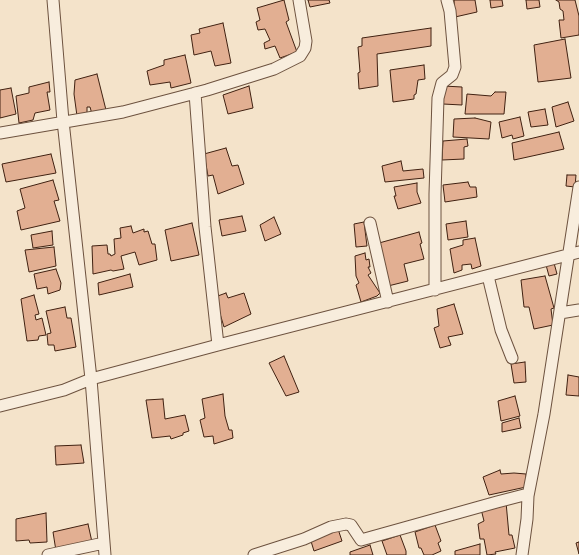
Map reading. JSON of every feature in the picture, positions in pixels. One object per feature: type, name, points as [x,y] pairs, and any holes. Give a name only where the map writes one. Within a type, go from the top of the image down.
[{"type":"street","points":[[53,0],[63,121],[92,379],[105,555]]},
{"type":"street","points":[[0,132],[123,112],[195,93],[274,69],[300,56],[305,48],[306,41],[298,0]]},
{"type":"street","points":[[435,290],[434,194],[438,98],[442,83],[452,75],[455,67],[450,11],[447,0]]},
{"type":"street","points":[[195,93],[205,227],[218,345]]},
{"type":"street","points":[[522,555],[527,519],[528,496],[544,414],[560,313],[574,254],[579,187]]},
{"type":"street","points":[[370,223],[388,302]]},
{"type":"street","points":[[0,406],[64,390],[92,379],[218,345],[574,254]]},
{"type":"street","points":[[488,276],[501,330],[512,358]]},
{"type":"street","points":[[560,313],[579,310]]},
{"type":"street","points":[[254,555],[304,539],[331,527],[346,524],[352,526],[361,540],[497,502],[528,496]]},
{"type":"street","points":[[48,555],[104,543]]},
{"type":"building","points":[[284,0],[289,20],[286,22],[297,52],[280,58],[275,46],[265,49],[264,43],[270,40],[265,29],[258,30],[256,22],[260,20],[257,8]]},
{"type":"building","points":[[308,0],[329,0],[330,3],[310,7]]},
{"type":"building","points":[[454,0],[475,0],[477,12],[455,17]]},
{"type":"building","points":[[490,0],[502,0],[503,6],[491,8]]},
{"type":"building","points":[[526,0],[539,0],[540,7],[527,9]]},
{"type":"building","points":[[556,0],[575,0],[579,16],[579,35],[561,38],[559,20],[564,20],[563,11],[560,9],[559,2]]},
{"type":"building","points":[[223,23],[231,63],[215,66],[211,51],[194,55],[191,35],[200,33],[199,29]]},
{"type":"building","points":[[431,28],[431,46],[377,54],[378,86],[359,89],[358,73],[360,72],[358,47],[362,46],[362,38]]},
{"type":"building","points":[[565,39],[571,78],[538,82],[534,45]]},
{"type":"building","points":[[185,55],[191,83],[171,88],[170,82],[150,85],[147,71],[164,65],[164,60]]},
{"type":"building","points":[[424,65],[425,79],[418,80],[414,99],[393,102],[390,70]]},
{"type":"building","points":[[97,74],[106,110],[92,114],[90,107],[87,107],[87,115],[77,116],[74,94],[75,80]]},
{"type":"building","points":[[49,82],[50,92],[47,92],[50,110],[35,113],[33,120],[19,123],[16,96],[29,93],[29,87]]},
{"type":"building","points":[[249,86],[253,108],[228,114],[223,95]]},
{"type":"building","points":[[443,86],[462,87],[462,105],[443,104]]},
{"type":"building","points":[[11,88],[16,114],[0,118],[0,90]]},
{"type":"building","points":[[495,92],[506,92],[504,114],[465,114],[467,94],[491,96]]},
{"type":"building","points":[[568,102],[574,121],[556,127],[552,107]]},
{"type":"building","points":[[545,109],[548,125],[531,127],[528,112]]},
{"type":"building","points":[[520,117],[524,136],[513,139],[512,135],[502,138],[499,122]]},
{"type":"building","points":[[475,118],[491,122],[489,139],[453,137],[454,119]]},
{"type":"building","points":[[559,132],[564,149],[514,160],[512,143]]},
{"type":"building","points":[[467,139],[468,146],[464,147],[464,159],[442,160],[443,141]]},
{"type":"building","points":[[226,148],[232,166],[238,165],[244,184],[218,194],[213,175],[208,176],[204,154]]},
{"type":"building","points":[[51,154],[56,173],[6,182],[2,164]]},
{"type":"building","points":[[401,161],[403,171],[423,169],[424,178],[385,182],[382,166]]},
{"type":"building","points":[[567,175],[576,175],[575,187],[566,186]]},
{"type":"building","points":[[53,180],[59,200],[54,201],[60,221],[21,230],[17,211],[25,208],[20,189]]},
{"type":"building","points":[[468,182],[470,187],[476,187],[477,197],[445,202],[443,185]]},
{"type":"building","points":[[417,183],[417,192],[421,203],[398,209],[394,196],[396,196],[394,187]]},
{"type":"building","points":[[242,216],[246,231],[222,236],[219,220]]},
{"type":"building","points":[[274,217],[281,234],[265,241],[260,225]]},
{"type":"building","points":[[466,221],[468,237],[448,240],[446,224]]},
{"type":"building","points":[[364,222],[367,246],[356,247],[354,224]]},
{"type":"building","points":[[192,223],[199,255],[171,261],[165,230]]},
{"type":"building","points":[[131,226],[133,233],[144,229],[144,232],[148,231],[152,244],[155,244],[157,260],[139,265],[135,252],[121,256],[124,269],[93,274],[92,246],[107,245],[108,254],[111,256],[115,254],[114,239],[121,238],[120,228]]},
{"type":"building","points":[[52,231],[53,245],[33,248],[31,235]]},
{"type":"building","points":[[419,232],[422,243],[420,244],[424,259],[404,264],[408,281],[388,286],[379,243]]},
{"type":"building","points":[[475,238],[481,266],[472,269],[471,264],[462,265],[462,270],[454,273],[450,249],[463,245],[463,240]]},
{"type":"building","points":[[54,247],[56,266],[29,272],[25,250]]},
{"type":"building","points":[[365,253],[366,260],[369,259],[370,267],[368,267],[371,273],[368,275],[380,293],[377,296],[361,302],[356,285],[359,283],[356,276],[355,256]]},
{"type":"building","points":[[554,263],[557,274],[549,276],[546,265]]},
{"type":"building","points":[[56,269],[61,283],[60,290],[48,294],[47,287],[37,289],[34,274]]},
{"type":"building","points":[[130,274],[133,287],[99,295],[98,283]]},
{"type":"building","points":[[545,276],[554,308],[551,309],[553,325],[534,329],[529,307],[524,307],[521,280]]},
{"type":"building","points":[[226,293],[228,298],[244,293],[251,314],[224,327],[215,297]]},
{"type":"building","points":[[34,295],[39,314],[35,315],[36,320],[42,318],[46,335],[39,336],[38,340],[27,341],[21,299]]},
{"type":"building","points":[[454,304],[463,334],[448,337],[451,345],[440,348],[434,328],[439,326],[437,309]]},
{"type":"building","points":[[65,307],[67,318],[71,318],[76,347],[55,351],[54,345],[48,345],[47,334],[51,333],[46,311]]},
{"type":"building","points":[[284,356],[299,392],[286,396],[269,363]]},
{"type":"building","points":[[525,362],[526,382],[514,383],[511,364]]},
{"type":"building","points":[[568,375],[579,377],[579,396],[566,395]]},
{"type":"building","points":[[223,394],[225,416],[229,430],[232,430],[233,438],[214,444],[213,436],[204,437],[200,420],[205,418],[202,399]]},
{"type":"building","points":[[515,396],[520,416],[501,421],[498,401]]},
{"type":"building","points":[[163,399],[165,419],[185,415],[189,431],[183,433],[183,435],[171,439],[170,436],[152,438],[146,400]]},
{"type":"building","points":[[519,418],[521,428],[502,432],[502,423]]},
{"type":"building","points":[[81,445],[84,463],[56,465],[55,446]]},
{"type":"building","points":[[500,470],[501,474],[526,474],[526,487],[489,495],[483,477]]},
{"type":"building","points":[[506,502],[509,535],[512,535],[515,548],[495,552],[496,554],[487,555],[484,539],[480,539],[478,524],[484,521],[481,509]]},
{"type":"building","points":[[46,513],[47,542],[30,543],[29,540],[16,541],[16,519]]},
{"type":"building","points":[[88,524],[92,542],[56,551],[53,532]]},
{"type":"building","points":[[435,525],[441,541],[438,543],[441,551],[432,555],[424,555],[421,548],[419,548],[415,532]]},
{"type":"building","points":[[338,529],[342,541],[314,551],[310,538]]},
{"type":"building","points":[[400,535],[406,555],[387,555],[382,541]]},
{"type":"building","points":[[579,542],[579,554],[576,543]]},
{"type":"building","points":[[480,544],[480,555],[455,555],[455,551]]},
{"type":"building","points":[[370,545],[373,555],[350,555],[350,552]]}]
